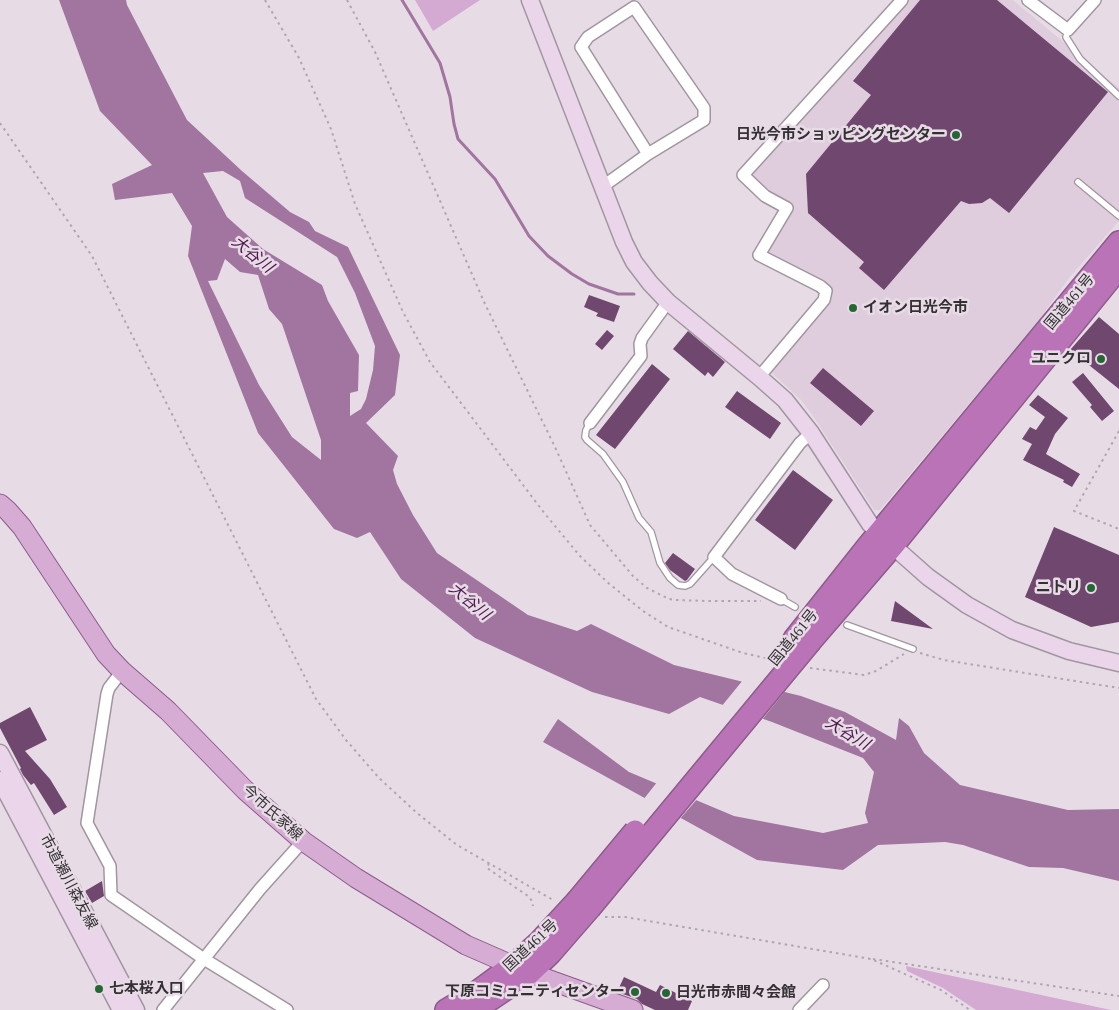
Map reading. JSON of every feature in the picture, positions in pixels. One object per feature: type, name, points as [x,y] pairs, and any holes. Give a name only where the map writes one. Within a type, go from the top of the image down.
[{"type":"highway","name":"国道461号","points":[[886,539],[1119,242]]},
{"type":"highway","name":"国道461号","points":[[475,1010],[521,970],[539,942],[582,907],[886,539],[1119,268]]},
{"type":"highway","name":"国道461号","points":[[446,1010],[478,991],[521,970]]},
{"type":"main road","name":"今市氏家線","points":[[0,504],[22,528],[106,654],[122,671],[168,711],[245,790],[303,841],[356,878],[466,945],[521,970],[633,1010]]},
{"type":"street","points":[[530,0],[624,242],[634,262],[650,283],[668,302],[785,400],[811,433],[863,514],[886,539],[949,593],[996,623],[1030,638],[1069,651],[1119,663]]},
{"type":"street","points":[[759,377],[824,300],[826,291],[820,286],[759,255],[787,208],[765,196],[743,175],[902,0]]},
{"type":"street","points":[[1028,0],[1068,30],[1095,0]]},
{"type":"street","points":[[602,187],[648,154],[704,120],[704,108],[634,7],[588,38],[580,47],[648,154]]},
{"type":"street","points":[[590,424],[641,356],[640,344],[642,338],[668,302]]},
{"type":"street","points":[[781,599],[732,574],[714,556],[800,442],[811,433]]},
{"type":"street","points":[[122,671],[108,688],[87,822],[110,866],[111,895],[204,959],[287,1010]]},
{"type":"street","name":"市道瀬川森友線","points":[[0,753],[136,1010]]},
{"type":"street","name":"市道瀬川森友線","points":[[0,780],[121,1010]]},
{"type":"street","points":[[163,1010],[260,889],[303,841]]},
{"type":"street","points":[[799,1010],[823,985]]},
{"type":"lane","points":[[1068,30],[1066,37],[1080,59],[1119,96]]},
{"type":"lane","points":[[1078,182],[1119,216]]},
{"type":"lane","points":[[590,424],[585,437],[586,440],[603,454],[623,482],[640,518],[651,532],[660,564],[670,578],[678,585],[685,586],[690,584],[714,556]]},
{"type":"lane","points":[[781,599],[796,606]]},
{"type":"lane","points":[[847,625],[912,650]]},
{"type":"path","points":[[265,0],[299,58],[327,120],[355,204],[403,312],[430,362],[545,514],[580,556],[607,582],[643,611],[668,627],[744,653],[782,662]]},
{"type":"path","points":[[347,0],[374,52],[485,304],[555,447],[590,525],[633,576],[647,588],[668,599],[768,601],[781,599]]},
{"type":"path","points":[[0,123],[92,256],[316,699],[346,740],[378,778],[457,845],[551,900],[625,917],[871,959],[1119,996]]},
{"type":"path","points":[[1119,431],[1074,510],[1119,529]]},
{"type":"path","points":[[810,668],[864,675],[876,671],[912,650],[944,660],[1119,688]]},
{"type":"path","points":[[489,862],[487,868],[528,896],[533,906]]},
{"type":"path","points":[[871,959],[941,990],[970,1010]]},
{"type":"shaded area","points":[[415,0],[480,0],[433,31]]},
{"type":"shaded area","points":[[907,0],[1013,0],[1119,88],[1119,221],[1069,278],[1039,320],[880,510],[874,510],[813,416],[801,400],[771,372],[828,306],[832,295],[831,290],[770,259],[769,251],[793,207],[768,190],[751,174]]},
{"type":"shaded area","points":[[906,966],[1111,1010],[976,1010],[943,988],[907,971]]},
{"type":"water","name":"大谷川","points":[[59,0],[126,0],[187,120],[290,212],[309,222],[315,231],[348,247],[400,355],[395,395],[366,423],[398,456],[393,470],[397,484],[413,515],[437,553],[528,615],[577,631],[591,624],[674,665],[801,696],[845,712],[896,740],[899,718],[909,726],[924,753],[960,785],[1068,810],[1119,809],[1119,881],[1063,868],[1029,867],[963,845],[945,842],[878,845],[843,870],[757,860],[543,742],[558,719],[629,772],[734,816],[823,833],[868,823],[865,813],[874,772],[863,758],[772,722],[700,697],[669,714],[592,692],[475,638],[401,579],[370,532],[357,538],[334,529],[258,433],[188,256],[192,226],[172,193],[115,200],[112,184],[152,165],[100,111]],"holes":[[[223,171],[240,181],[245,198],[337,257],[355,293],[375,346],[373,370],[366,399],[361,409],[350,416],[350,393],[358,391],[359,355],[328,301],[322,285],[263,249],[227,217],[203,173]],[[225,259],[240,272],[258,275],[269,309],[282,324],[321,440],[321,460],[292,437],[259,385],[208,281],[217,280]]]},
{"type":"pier","points":[[743,680],[786,690],[761,721],[721,707]]},
{"type":"pier","points":[[658,781],[698,798],[679,820],[643,800]]},
{"type":"building","name":"日光今市ショッピングセンター","points":[[920,0],[997,0],[1108,92],[1009,213],[990,198],[982,203],[969,204],[961,201],[884,290],[859,268],[864,262],[808,213],[806,174],[871,95],[853,81]]},
{"type":"building","points":[[589,295],[620,306],[614,322],[596,316],[598,313],[584,307]]},
{"type":"building","points":[[1099,317],[1119,334],[1119,389],[1070,350]]},
{"type":"building","points":[[607,330],[614,336],[602,350],[595,344]]},
{"type":"building","points":[[688,331],[725,362],[713,377],[708,372],[705,376],[673,349]]},
{"type":"building","points":[[652,364],[670,379],[615,449],[596,435]]},
{"type":"building","points":[[823,368],[874,411],[861,426],[810,383]]},
{"type":"building","points":[[1083,373],[1114,411],[1102,421],[1090,407],[1092,405],[1072,382]]},
{"type":"building","points":[[737,391],[781,423],[770,439],[725,407]]},
{"type":"building","points":[[1038,395],[1068,418],[1055,434],[1046,454],[1080,474],[1072,487],[1063,482],[1064,480],[1023,460],[1032,444],[1022,439],[1030,427],[1036,430],[1045,417],[1029,405]]},
{"type":"building","points":[[793,470],[833,500],[795,550],[755,520]]},
{"type":"building","points":[[1054,527],[1119,555],[1119,622],[1091,627],[1025,597]]},
{"type":"building","points":[[673,553],[695,569],[685,581],[670,570],[665,563]]},
{"type":"building","points":[[895,601],[933,629],[891,621]]},
{"type":"building","points":[[30,707],[47,740],[25,751],[50,779],[67,807],[54,815],[34,783],[31,785],[23,775],[0,728],[0,723]]},
{"type":"building","points":[[102,881],[104,896],[92,903],[85,891]]},
{"type":"building","points":[[624,977],[656,992],[660,985],[692,1001],[688,1010],[655,1010],[642,1004],[637,999],[617,992]]},
{"type":"waterway","points":[[402,0],[440,63],[450,97],[458,139],[495,179],[529,236],[548,256],[589,284],[618,294],[634,294]]},
{"type":"place","name":"日光今市ショッピングセンター","points":[[956,135]]},
{"type":"place","name":"イオン日光今市","points":[[853,308]]},
{"type":"place","name":"ユニクロ","points":[[1101,359]]},
{"type":"place","name":"ニトリ","points":[[1091,588]]},
{"type":"place","name":"七本桜入口","points":[[99,989]]},
{"type":"place","name":"下原コミュニティセンター","points":[[635,992]]},
{"type":"place","name":"日光市赤間々会館","points":[[666,993]]}]
